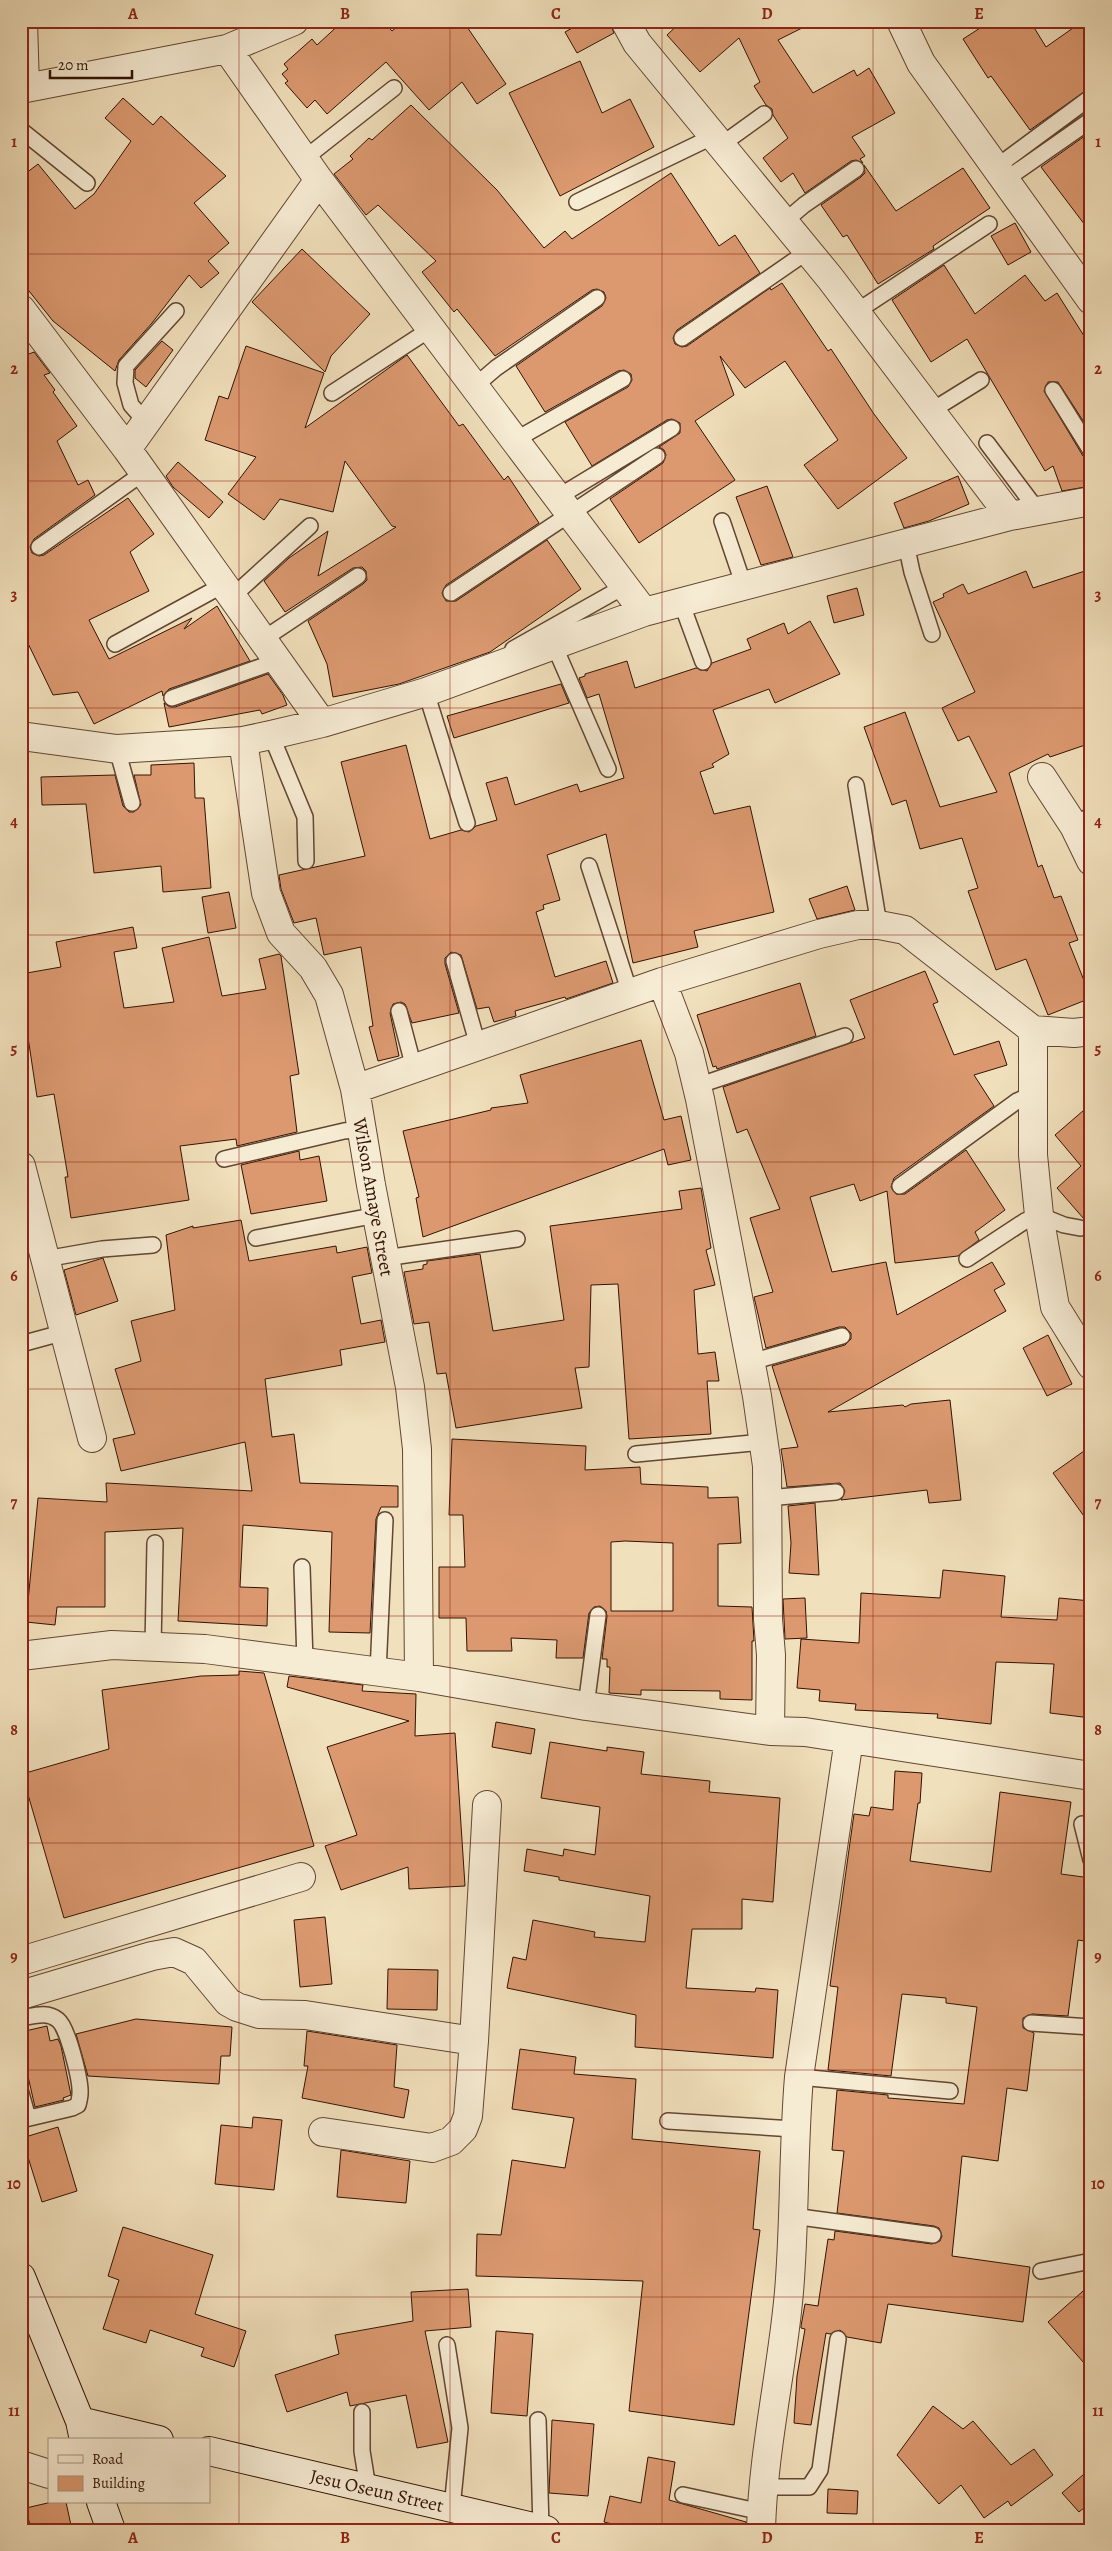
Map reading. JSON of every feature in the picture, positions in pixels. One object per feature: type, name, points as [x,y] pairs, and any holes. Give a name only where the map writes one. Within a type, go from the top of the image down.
[{"type":"street","points":[[23,21],[23,88],[227,49],[294,21]]},
{"type":"street","points":[[625,21],[637,43],[808,251],[1010,516]]},
{"type":"street","points":[[901,21],[921,63],[1089,294]]},
{"type":"street","points":[[227,49],[311,170],[432,328],[644,612]]},
{"type":"street","points":[[127,449],[147,423],[311,170]]},
{"type":"street","points":[[21,309],[127,449],[322,723]]},
{"type":"street","points":[[21,736],[116,749],[242,741],[270,735],[322,723],[426,692],[644,612],[1010,516],[1090,503]]},
{"type":"street","name":"Wilson Amaye Street","points":[[242,741],[266,893],[281,933],[313,968],[330,995],[355,1089],[410,1387],[416,1449],[419,1677]]},
{"type":"street","points":[[1042,777],[1082,821],[1091,861]]},
{"type":"street","points":[[355,1089],[662,982],[820,934],[858,925],[879,925],[905,930],[1033,1030],[1074,1033],[1091,1031]]},
{"type":"street","points":[[662,982],[688,1053],[697,1086],[751,1362],[764,1442],[767,1498],[768,1619],[771,1655],[770,1731]]},
{"type":"street","points":[[1033,1030],[1032,1155],[1055,1307],[1091,1365]]},
{"type":"street","points":[[21,1166],[25,1196],[46,1258],[92,1438]]},
{"type":"street","points":[[21,1656],[112,1645],[205,1650],[419,1677],[586,1706],[770,1731],[805,1732],[1091,1776]]},
{"type":"street","points":[[763,2510],[788,2292],[793,2211],[794,2129],[799,2077],[849,1739]]},
{"type":"street","points":[[323,2132],[432,2148],[451,2141],[463,2130],[468,2116],[474,2041],[487,1805]]},
{"type":"street","points":[[21,1961],[301,1877]]},
{"type":"street","points":[[21,1995],[152,1956],[174,1952],[194,1961],[228,2002],[252,2012],[259,2014],[305,2015],[474,2041]]},
{"type":"street","points":[[24,2292],[82,2431],[142,2438]]},
{"type":"street","name":"Jesu Oseun Street","points":[[210,2451],[543,2529]]},
{"type":"street","points":[[21,2465],[48,2474]]},
{"type":"street","points":[[102,2504],[111,2530]]},
{"type":"lane","points":[[311,170],[394,88]]},
{"type":"lane","points":[[1000,174],[1091,97]]},
{"type":"lane","points":[[577,202],[717,141],[764,114]]},
{"type":"lane","points":[[1000,174],[1091,120]]},
{"type":"lane","points":[[21,130],[87,183]]},
{"type":"lane","points":[[784,222],[804,205],[856,169]]},
{"type":"lane","points":[[856,312],[989,224]]},
{"type":"lane","points":[[682,338],[808,251]]},
{"type":"lane","points":[[475,386],[496,368],[597,298]]},
{"type":"lane","points":[[147,423],[130,405],[125,383],[126,366],[176,311]]},
{"type":"lane","points":[[332,394],[432,328]]},
{"type":"lane","points":[[515,440],[623,380]]},
{"type":"lane","points":[[931,411],[981,380]]},
{"type":"lane","points":[[1054,390],[1091,450]]},
{"type":"lane","points":[[451,594],[564,506],[672,428]]},
{"type":"lane","points":[[987,443],[1038,510]]},
{"type":"lane","points":[[564,506],[657,456]]},
{"type":"lane","points":[[40,547],[143,474]]},
{"type":"lane","points":[[722,521],[744,586]]},
{"type":"lane","points":[[114,644],[228,591],[310,526]]},
{"type":"lane","points":[[906,544],[912,572],[932,634]]},
{"type":"lane","points":[[172,698],[270,650],[358,576]]},
{"type":"lane","points":[[501,655],[624,586]]},
{"type":"lane","points":[[681,602],[703,662]]},
{"type":"lane","points":[[554,645],[608,769]]},
{"type":"lane","points":[[426,692],[467,823]]},
{"type":"lane","points":[[270,735],[305,817],[306,861]]},
{"type":"lane","points":[[116,749],[132,803]]},
{"type":"lane","points":[[856,785],[879,925]]},
{"type":"lane","points":[[590,866],[630,993]]},
{"type":"lane","points":[[454,961],[476,1035],[476,1047]]},
{"type":"lane","points":[[399,1011],[414,1068]]},
{"type":"lane","points":[[697,1086],[844,1036]]},
{"type":"lane","points":[[900,1186],[1017,1101],[1033,1094]]},
{"type":"lane","points":[[224,1159],[344,1131],[362,1129]]},
{"type":"lane","points":[[256,1238],[377,1215]]},
{"type":"lane","points":[[967,1259],[1025,1221],[1040,1215],[1064,1225],[1080,1228]]},
{"type":"lane","points":[[385,1258],[517,1239]]},
{"type":"lane","points":[[46,1258],[102,1249],[153,1245]]},
{"type":"lane","points":[[21,1344],[65,1332]]},
{"type":"lane","points":[[751,1362],[842,1336]]},
{"type":"lane","points":[[636,1454],[764,1442]]},
{"type":"lane","points":[[767,1498],[836,1492]]},
{"type":"lane","points":[[378,1672],[386,1520]]},
{"type":"lane","points":[[153,1647],[155,1543]]},
{"type":"lane","points":[[302,1567],[305,1662]]},
{"type":"lane","points":[[586,1706],[598,1615]]},
{"type":"lane","points":[[1082,1824],[1091,1860]]},
{"type":"lane","points":[[21,2018],[42,2014],[58,2020],[65,2030],[79,2080],[80,2095],[78,2105],[72,2108],[25,2119],[21,2093]]},
{"type":"lane","points":[[1031,2023],[1091,2027]]},
{"type":"lane","points":[[799,2077],[950,2092]]},
{"type":"lane","points":[[668,2121],[794,2129]]},
{"type":"lane","points":[[793,2211],[800,2217],[933,2235]]},
{"type":"lane","points":[[1042,2271],[1091,2261]]},
{"type":"lane","points":[[684,2495],[763,2510],[809,2487],[820,2470],[838,2339]]},
{"type":"lane","points":[[447,2345],[460,2428],[452,2508]]},
{"type":"lane","points":[[362,2412],[362,2451],[368,2488]]},
{"type":"lane","points":[[538,2420],[543,2529]]},
{"type":"building","points":[[343,21],[383,21],[392,31],[404,21],[463,21],[506,84],[477,104],[462,82],[429,110],[386,62],[327,114],[315,100],[307,108],[285,83],[288,81],[282,74],[288,69],[284,64],[312,39],[317,45]]},
{"type":"building","points":[[585,21],[609,21],[614,33],[577,53],[565,32]]},
{"type":"building","points":[[682,21],[816,21],[778,40],[813,93],[854,70],[857,76],[869,68],[895,113],[852,137],[865,156],[860,159],[863,163],[856,160],[851,161],[805,193],[793,173],[781,182],[763,158],[788,138],[773,115],[772,109],[766,105],[754,86],[760,82],[739,38],[700,72],[667,35]]},
{"type":"building","points":[[991,21],[1030,21],[1046,47],[1083,21],[1091,32],[1091,87],[1030,130],[991,76],[988,78],[963,39]]},
{"type":"building","points":[[580,61],[602,113],[630,99],[654,147],[560,196],[509,93]]},
{"type":"building","points":[[123,98],[153,125],[161,116],[226,176],[194,203],[229,243],[208,261],[219,273],[201,288],[189,275],[152,323],[119,360],[115,371],[53,321],[21,281],[21,177],[38,164],[75,209],[94,194],[131,141],[105,118]]},
{"type":"building","points":[[411,105],[497,190],[544,248],[565,231],[572,239],[671,173],[719,246],[735,235],[760,273],[677,330],[673,338],[675,344],[682,347],[687,346],[770,288],[771,290],[782,283],[828,351],[831,349],[874,414],[907,458],[838,509],[804,465],[838,440],[785,361],[745,388],[720,356],[734,395],[695,421],[735,480],[639,543],[610,499],[663,463],[666,455],[664,450],[659,447],[680,433],[680,423],[672,419],[667,420],[592,466],[565,422],[628,387],[632,380],[631,374],[624,370],[618,371],[545,412],[516,366],[602,306],[606,298],[604,292],[597,289],[592,290],[495,356],[457,309],[454,312],[422,272],[436,261],[378,205],[366,215],[334,174],[353,159],[350,156],[369,138],[372,140]]},
{"type":"building","points":[[1089,133],[1091,136],[1091,233],[1041,167]]},
{"type":"building","points":[[864,165],[896,211],[963,168],[990,208],[933,246],[934,249],[878,284],[847,235],[843,237],[821,205],[861,177],[865,173]]},
{"type":"building","points":[[1015,223],[1031,252],[1008,265],[991,236]]},
{"type":"building","points":[[302,249],[370,314],[331,356],[325,372],[252,302]]},
{"type":"building","points":[[944,265],[975,314],[1025,275],[1045,301],[1057,293],[1091,347],[1091,433],[1058,382],[1048,382],[1044,391],[1083,456],[1091,460],[1091,486],[1062,491],[1053,466],[1045,471],[967,339],[931,362],[892,300]]},
{"type":"building","points":[[162,341],[173,350],[146,387],[135,378],[135,370]]},
{"type":"building","points":[[21,344],[29,354],[34,352],[50,373],[44,375],[55,390],[53,392],[77,426],[57,441],[78,485],[88,480],[95,495],[34,539],[30,547],[32,553],[39,556],[44,555],[128,498],[154,534],[130,552],[149,591],[89,620],[109,659],[192,618],[184,629],[217,606],[250,661],[169,689],[163,696],[162,691],[94,724],[78,692],[53,695],[21,629]]},
{"type":"building","points":[[246,346],[324,373],[305,428],[407,355],[459,426],[463,424],[504,480],[508,476],[539,523],[446,585],[442,593],[446,601],[456,601],[547,540],[581,589],[490,652],[399,684],[333,697],[327,664],[308,621],[363,584],[367,580],[366,571],[362,567],[353,568],[285,612],[264,581],[289,558],[328,531],[318,576],[396,527],[392,526],[345,461],[333,512],[280,499],[264,520],[228,494],[256,457],[205,440],[219,396],[228,399]]},
{"type":"building","points":[[178,462],[223,502],[209,518],[173,487],[166,476]]},
{"type":"building","points":[[958,476],[969,504],[929,521],[904,528],[894,503]]},
{"type":"building","points":[[767,486],[793,557],[761,565],[736,497]]},
{"type":"building","points":[[1091,569],[1091,743],[1050,757],[1048,754],[1009,773],[1038,867],[1042,865],[1054,898],[1061,896],[1078,940],[1069,943],[1091,998],[1048,1015],[1026,959],[996,970],[968,891],[978,888],[962,838],[920,849],[906,800],[892,805],[864,727],[905,712],[940,807],[997,792],[969,736],[958,741],[942,708],[975,692],[933,602],[944,597],[943,594],[963,584],[968,594],[1026,571],[1033,588]]},
{"type":"building","points":[[857,588],[864,615],[834,623],[827,596]]},
{"type":"building","points":[[810,621],[840,674],[775,703],[769,689],[713,710],[729,754],[712,764],[714,767],[700,772],[714,814],[750,806],[774,912],[694,931],[698,947],[633,963],[606,834],[547,855],[560,900],[543,905],[544,909],[536,912],[555,977],[606,961],[613,983],[566,999],[565,997],[515,1011],[516,1016],[494,1022],[489,1007],[477,1009],[461,955],[451,952],[445,958],[445,964],[459,1013],[412,1023],[405,1004],[401,1002],[393,1004],[390,1013],[399,1056],[378,1061],[369,1027],[373,1026],[361,947],[324,955],[316,918],[294,923],[281,889],[279,875],[365,856],[341,762],[406,745],[430,839],[461,830],[469,832],[476,826],[497,820],[486,783],[507,777],[515,805],[577,784],[580,792],[624,778],[599,694],[587,698],[579,678],[585,676],[585,674],[627,661],[635,688],[696,668],[707,671],[712,663],[751,649],[747,639],[784,623],[788,634]]},
{"type":"building","points":[[268,674],[283,695],[287,705],[262,714],[260,710],[169,727],[164,703],[170,707],[175,707]]},
{"type":"building","points":[[561,684],[569,703],[454,738],[447,716]]},
{"type":"building","points":[[194,763],[195,798],[204,798],[211,888],[163,892],[161,866],[94,873],[86,804],[42,805],[41,777],[115,775],[123,806],[129,812],[134,812],[141,805],[134,775],[151,775],[151,765]]},
{"type":"building","points":[[847,886],[855,910],[817,919],[809,899]]},
{"type":"building","points":[[229,892],[236,928],[208,933],[202,897]]},
{"type":"building","points":[[133,927],[137,948],[114,952],[124,1008],[174,1002],[162,948],[209,937],[222,996],[266,989],[259,959],[279,954],[281,956],[299,1074],[290,1076],[297,1132],[237,1146],[236,1139],[180,1146],[189,1200],[71,1218],[65,1177],[68,1177],[54,1094],[37,1097],[21,991],[21,974],[61,967],[56,942]]},
{"type":"building","points":[[925,971],[938,1002],[933,1004],[954,1055],[999,1041],[1007,1065],[974,1075],[994,1106],[894,1178],[891,1187],[896,1194],[905,1194],[966,1150],[1005,1210],[975,1232],[979,1240],[958,1256],[895,1263],[887,1191],[860,1201],[854,1184],[810,1197],[832,1272],[886,1262],[897,1315],[992,1262],[1005,1284],[994,1290],[1006,1311],[828,1412],[903,1405],[905,1407],[911,1404],[950,1400],[961,1500],[929,1503],[927,1490],[841,1500],[845,1491],[840,1483],[787,1487],[781,1449],[798,1447],[772,1366],[845,1345],[851,1339],[851,1333],[845,1327],[839,1327],[766,1348],[754,1297],[773,1292],[750,1218],[780,1209],[747,1129],[737,1133],[723,1087],[865,1038],[850,1000]]},
{"type":"building","points":[[800,983],[816,1036],[717,1069],[716,1066],[713,1067],[697,1015]]},
{"type":"building","points":[[641,1040],[664,1120],[681,1116],[691,1160],[668,1165],[664,1149],[423,1237],[416,1198],[419,1197],[403,1131],[491,1110],[491,1108],[528,1103],[520,1075]]},
{"type":"building","points":[[1091,1104],[1091,1227],[1057,1188],[1081,1166],[1055,1135]]},
{"type":"building","points":[[299,1151],[300,1160],[319,1156],[327,1201],[251,1214],[241,1165]]},
{"type":"building","points":[[701,1188],[711,1248],[706,1250],[715,1285],[694,1290],[698,1354],[715,1352],[719,1381],[707,1381],[711,1434],[629,1439],[618,1284],[591,1285],[589,1367],[575,1368],[582,1408],[456,1428],[446,1373],[437,1374],[429,1322],[414,1324],[404,1272],[423,1269],[423,1265],[427,1264],[427,1261],[480,1254],[493,1331],[564,1320],[550,1226],[682,1209],[679,1191]]},
{"type":"building","points":[[241,1220],[249,1261],[336,1246],[337,1253],[367,1247],[372,1273],[352,1277],[361,1324],[381,1320],[385,1342],[340,1350],[342,1365],[265,1379],[272,1437],[294,1434],[300,1483],[398,1486],[398,1507],[381,1507],[376,1519],[370,1633],[329,1632],[332,1532],[243,1525],[240,1587],[268,1588],[267,1626],[178,1621],[183,1528],[105,1532],[105,1607],[57,1607],[55,1625],[26,1622],[38,1498],[107,1502],[106,1483],[252,1491],[245,1442],[121,1471],[113,1439],[135,1434],[115,1369],[141,1361],[131,1321],[175,1310],[166,1235],[193,1226],[193,1228]]},
{"type":"building","points":[[103,1258],[118,1301],[76,1315],[64,1270]]},
{"type":"building","points":[[1048,1335],[1072,1384],[1047,1396],[1023,1348]]},
{"type":"building","points":[[452,1439],[586,1446],[585,1470],[640,1467],[641,1484],[708,1487],[708,1498],[738,1497],[741,1543],[718,1544],[718,1606],[752,1607],[754,1641],[752,1641],[752,1700],[720,1699],[720,1691],[641,1690],[641,1695],[609,1693],[610,1667],[607,1667],[607,1659],[602,1659],[607,1616],[606,1611],[600,1606],[594,1607],[589,1613],[583,1658],[556,1658],[557,1640],[511,1638],[512,1651],[467,1651],[466,1618],[439,1618],[439,1567],[465,1567],[463,1515],[449,1515]],"holes":[[[611,1542],[673,1543],[673,1611],[611,1611]]]},
{"type":"building","points":[[1091,1446],[1091,1526],[1053,1473]]},
{"type":"building","points":[[815,1503],[819,1575],[789,1573],[791,1543],[788,1506]]},
{"type":"building","points":[[943,1570],[1005,1576],[1001,1617],[1057,1620],[1059,1598],[1091,1601],[1091,1718],[1050,1713],[1054,1664],[996,1662],[991,1724],[937,1718],[938,1714],[855,1710],[856,1704],[819,1701],[820,1690],[797,1688],[801,1639],[859,1643],[861,1593],[940,1598]]},
{"type":"building","points":[[805,1598],[807,1638],[785,1639],[783,1599]]},
{"type":"building","points":[[239,1671],[264,1673],[314,1846],[64,1918],[22,1774],[109,1749],[102,1690],[201,1676],[239,1675]]},
{"type":"building","points":[[289,1676],[363,1685],[362,1691],[416,1694],[415,1736],[455,1733],[465,1886],[409,1889],[408,1867],[341,1890],[325,1846],[357,1835],[327,1747],[409,1721],[287,1687]]},
{"type":"building","points":[[496,1722],[535,1729],[531,1754],[492,1747]]},
{"type":"building","points":[[550,1742],[607,1751],[607,1747],[644,1752],[641,1774],[710,1781],[709,1792],[780,1798],[773,1902],[742,1899],[742,1929],[692,1929],[686,1988],[755,1992],[756,1988],[778,1990],[773,2058],[635,2047],[636,2015],[507,1988],[513,1957],[526,1960],[533,1920],[595,1932],[594,1937],[645,1942],[650,1896],[559,1880],[559,1877],[524,1871],[527,1849],[563,1856],[564,1849],[595,1855],[600,1807],[541,1798]]},
{"type":"building","points":[[895,1771],[922,1773],[920,1803],[918,1803],[910,1861],[991,1872],[1000,1792],[1071,1802],[1061,1874],[1091,1878],[1091,1942],[1078,1940],[1068,2016],[1032,2014],[1023,2018],[1023,2028],[1034,2033],[1027,2091],[1007,2088],[998,2161],[962,2156],[952,2256],[1030,2267],[1023,2322],[888,2304],[881,2343],[847,2337],[840,2330],[830,2334],[826,2333],[811,2425],[794,2423],[797,2376],[805,2329],[801,2328],[801,2326],[805,2304],[818,2306],[828,2239],[834,2240],[835,2231],[932,2244],[940,2241],[942,2236],[939,2228],[934,2226],[837,2213],[844,2151],[832,2150],[837,2090],[888,2095],[888,2098],[964,2104],[977,2007],[946,2003],[946,1998],[902,1994],[891,2076],[828,2070],[838,1987],[830,1986],[854,1814],[869,1816],[871,1807],[893,1810]]},
{"type":"building","points":[[325,1917],[332,1984],[300,1987],[294,1920]]},
{"type":"building","points":[[388,1969],[438,1970],[437,2010],[387,2009]]},
{"type":"building","points":[[136,2019],[232,2027],[230,2056],[221,2056],[219,2084],[88,2076],[76,2034]]},
{"type":"building","points":[[47,2026],[50,2041],[58,2039],[61,2046],[71,2095],[63,2098],[64,2100],[35,2107],[21,2046],[21,2032]]},
{"type":"building","points":[[307,2031],[397,2045],[394,2087],[409,2090],[404,2118],[302,2098],[308,2066],[304,2066]]},
{"type":"building","points":[[520,2049],[576,2057],[574,2074],[636,2079],[632,2139],[760,2151],[753,2229],[760,2230],[734,2425],[629,2411],[643,2281],[476,2276],[477,2234],[501,2235],[512,2160],[565,2168],[574,2118],[512,2109]]},
{"type":"building","points":[[253,2117],[282,2120],[274,2190],[215,2184],[221,2125],[252,2128]]},
{"type":"building","points":[[58,2127],[77,2191],[42,2202],[22,2138]]},
{"type":"building","points":[[341,2150],[410,2161],[406,2203],[337,2197]]},
{"type":"building","points":[[123,2227],[213,2255],[195,2314],[246,2331],[234,2367],[201,2356],[204,2348],[150,2330],[146,2343],[103,2329],[119,2280],[108,2276]]},
{"type":"building","points":[[1091,2284],[1091,2371],[1048,2322]]},
{"type":"building","points":[[468,2289],[471,2327],[425,2331],[448,2442],[417,2448],[406,2395],[350,2406],[347,2392],[287,2412],[275,2375],[339,2354],[335,2335],[413,2321],[411,2292]]},
{"type":"building","points":[[496,2331],[533,2334],[527,2416],[491,2413]]},
{"type":"building","points":[[933,2406],[963,2429],[973,2421],[1011,2465],[1034,2449],[1053,2475],[1011,2506],[1008,2501],[984,2518],[961,2485],[939,2504],[897,2455]]},
{"type":"building","points":[[552,2420],[594,2424],[588,2496],[549,2493]]},
{"type":"building","points":[[648,2457],[675,2462],[669,2500],[746,2522],[745,2530],[637,2530],[604,2522],[610,2496],[641,2503]]},
{"type":"building","points":[[1091,2468],[1091,2502],[1079,2512],[1062,2493]]},
{"type":"building","points":[[828,2489],[858,2491],[857,2514],[827,2513]]},
{"type":"building","points":[[48,2503],[66,2504],[72,2530],[31,2530],[26,2508]]}]
